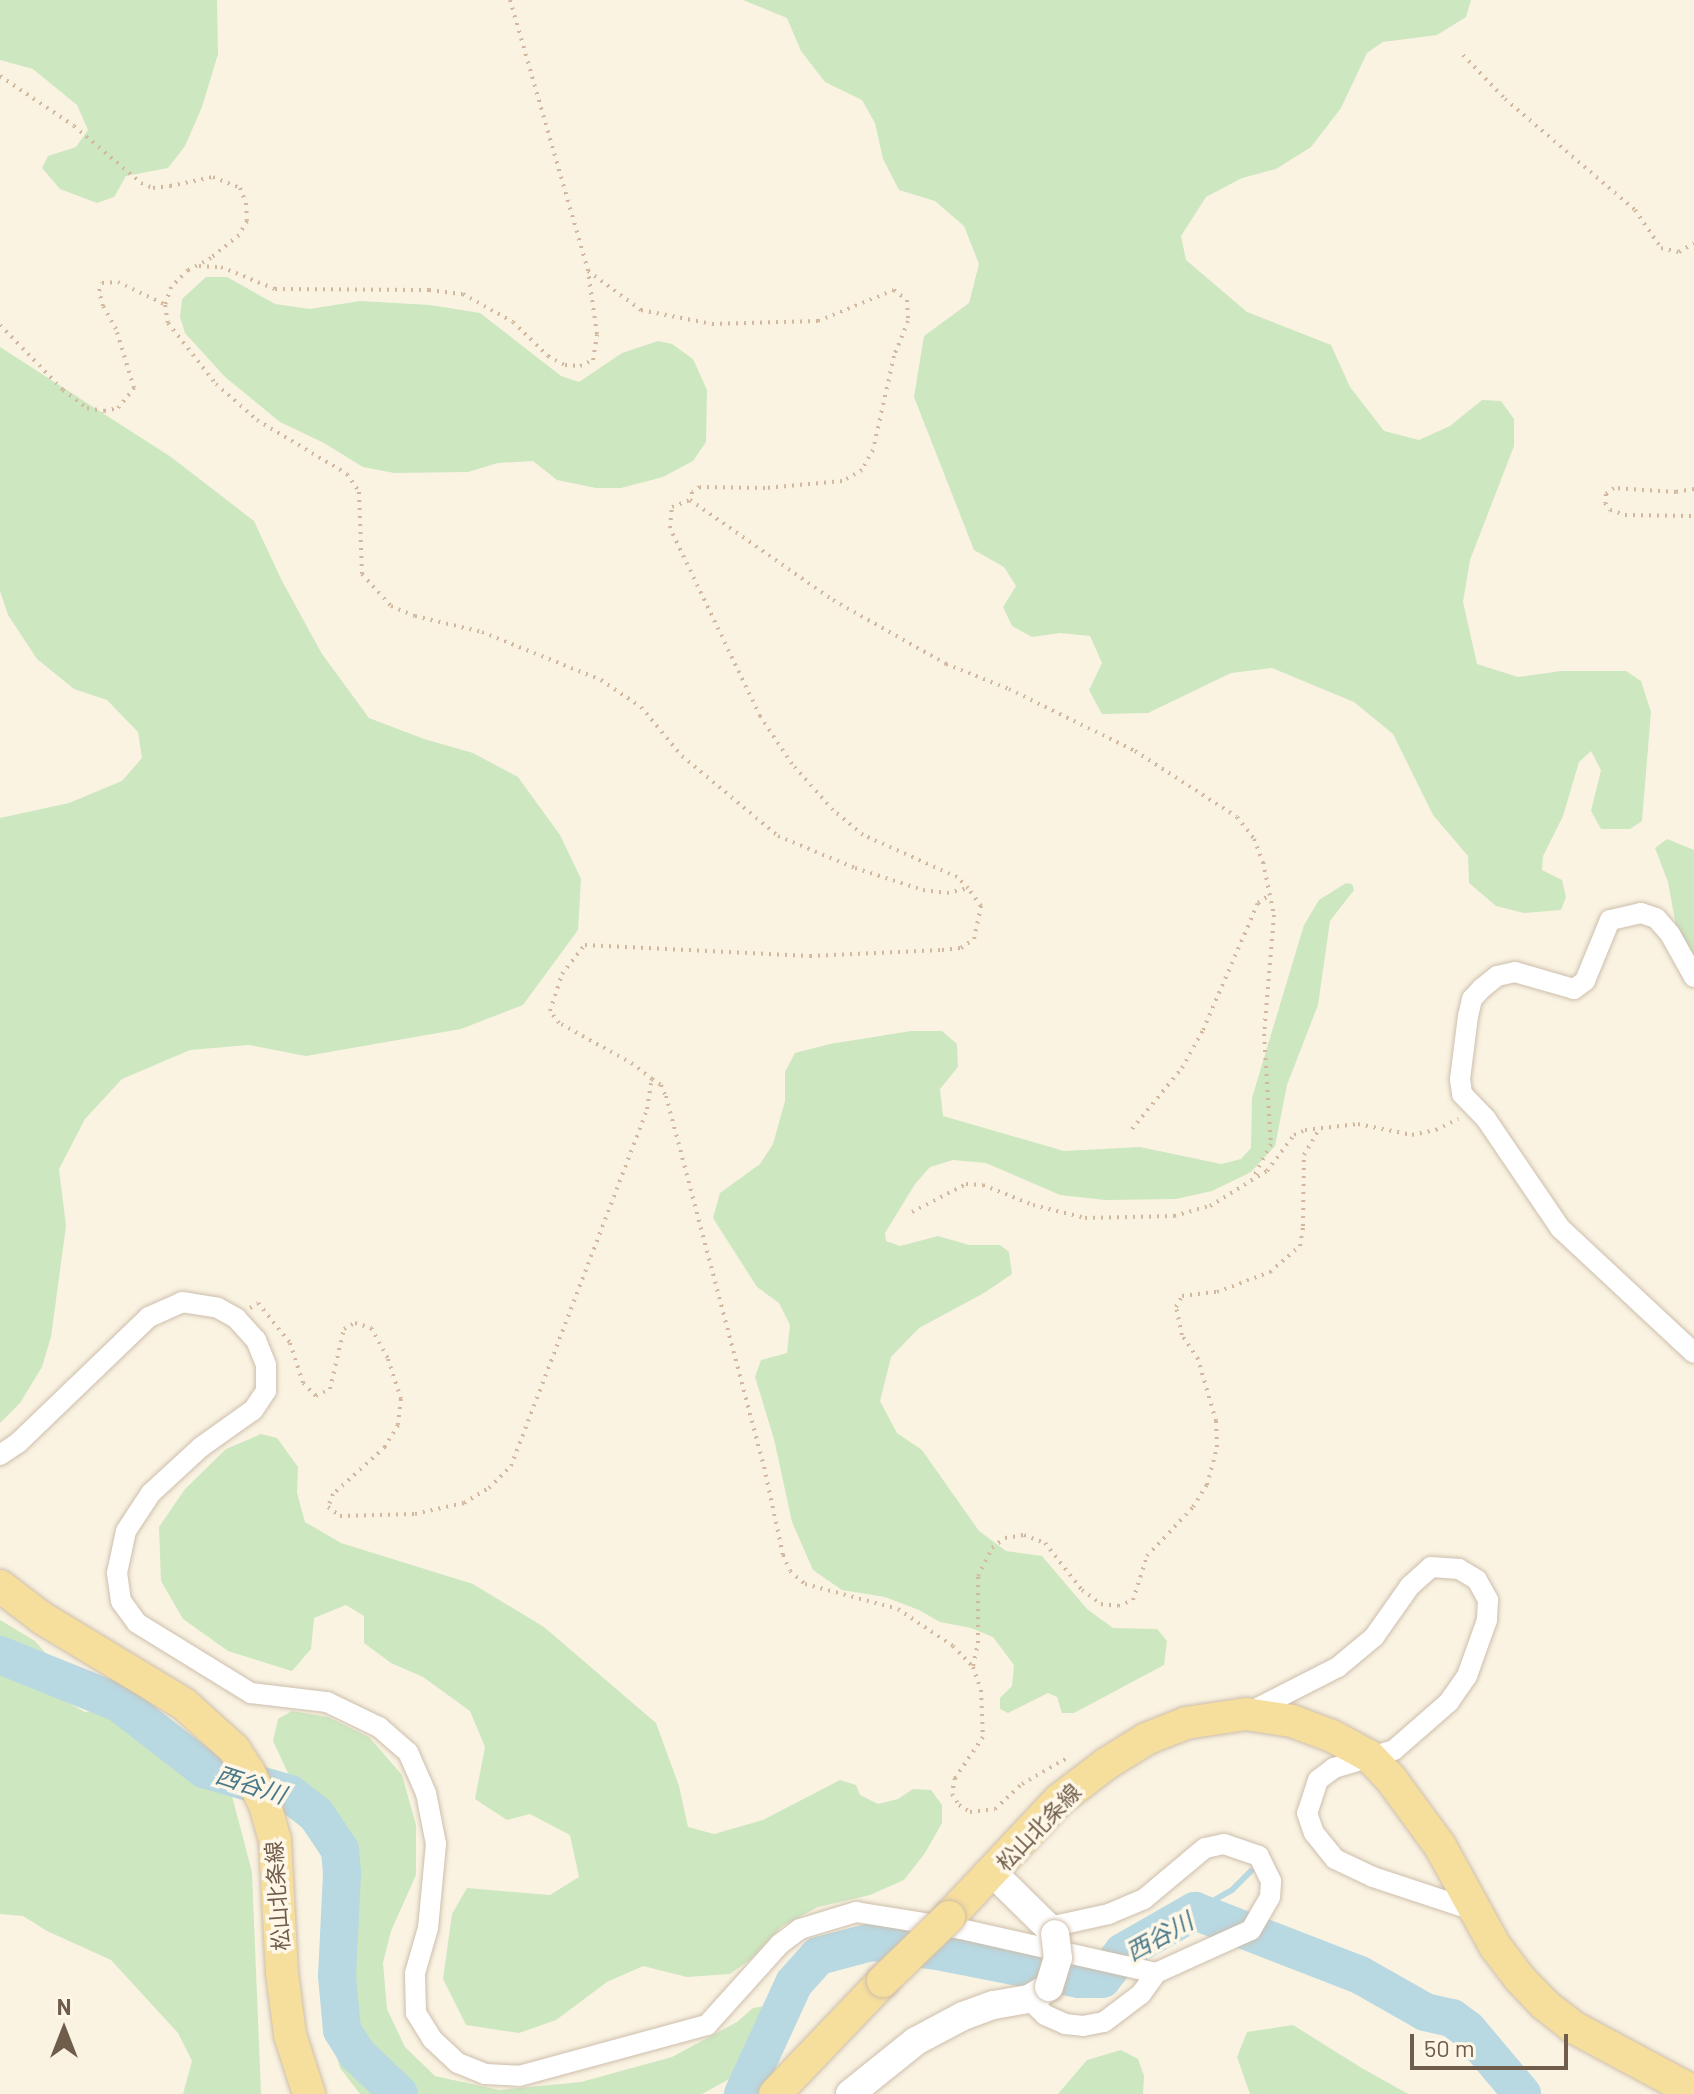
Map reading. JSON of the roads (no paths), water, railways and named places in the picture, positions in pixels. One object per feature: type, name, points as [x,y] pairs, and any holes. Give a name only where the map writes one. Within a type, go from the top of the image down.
[{"type":"main road","name":"松山北条線","points":[[0,1586],[42,1618],[184,1704],[234,1749],[265,1805],[275,1840],[282,1973],[290,2035],[309,2094]]},
{"type":"main road","name":"松山北条線","points":[[775,2094],[883,1981],[993,1873],[1059,1800],[1106,1764],[1146,1739],[1186,1723],[1246,1714],[1292,1721],[1332,1736],[1369,1756],[1426,1825],[1473,1910],[1520,1979],[1544,2004],[1573,2027],[1694,2092]]},
{"type":"main road","points":[[850,2094],[916,2041],[963,2016],[1039,1993],[1058,1958],[1053,1931],[993,1873]]},
{"type":"street","points":[[1694,977],[1670,934],[1656,918],[1641,913],[1610,920],[1585,981],[1574,989],[1515,972],[1497,976],[1472,999],[1460,1079],[1462,1094],[1486,1119],[1560,1228],[1694,1353]]},
{"type":"street","points":[[0,1455],[18,1443],[149,1317],[182,1302],[218,1308],[236,1318],[256,1340],[266,1365],[266,1391],[253,1410],[201,1447],[151,1493],[126,1531],[117,1573],[121,1601],[137,1623],[251,1693],[327,1702],[379,1727],[408,1752],[426,1793],[436,1844],[428,1928],[415,1973],[416,2013],[432,2039],[458,2063],[485,2074],[519,2076],[707,2025],[780,1944],[800,1929],[856,1912],[961,1929],[1156,1973]]},
{"type":"street","points":[[1246,1714],[1338,1667],[1374,1637],[1410,1586],[1431,1567],[1459,1569],[1477,1580],[1488,1600],[1487,1620],[1467,1676],[1449,1702],[1394,1750],[1334,1768],[1318,1780],[1307,1813],[1318,1840],[1335,1859],[1352,1868],[1473,1910]]},
{"type":"street","points":[[1039,1993],[1045,2015],[1065,2024],[1083,2026],[1104,2022],[1141,1994],[1156,1973],[1251,1930],[1270,1897],[1267,1867],[1259,1856],[1224,1844],[1205,1848],[1144,1899],[1109,1914],[1053,1931]]},
{"type":"waterway","name":"西谷川","points":[[0,1655],[119,1703],[204,1769],[290,1794],[316,1814],[340,1850],[342,1874],[337,1976],[342,2030],[357,2054],[399,2094]]},
{"type":"waterway","points":[[1195,1911],[1232,1890],[1251,1871]]},
{"type":"waterway","name":"西谷川","points":[[743,2094],[794,1983],[818,1956],[872,1942],[943,1952],[1079,1979],[1102,1979],[1123,1952],[1195,1911],[1360,1975],[1425,2012],[1452,2018],[1468,2030],[1522,2094]]}]
